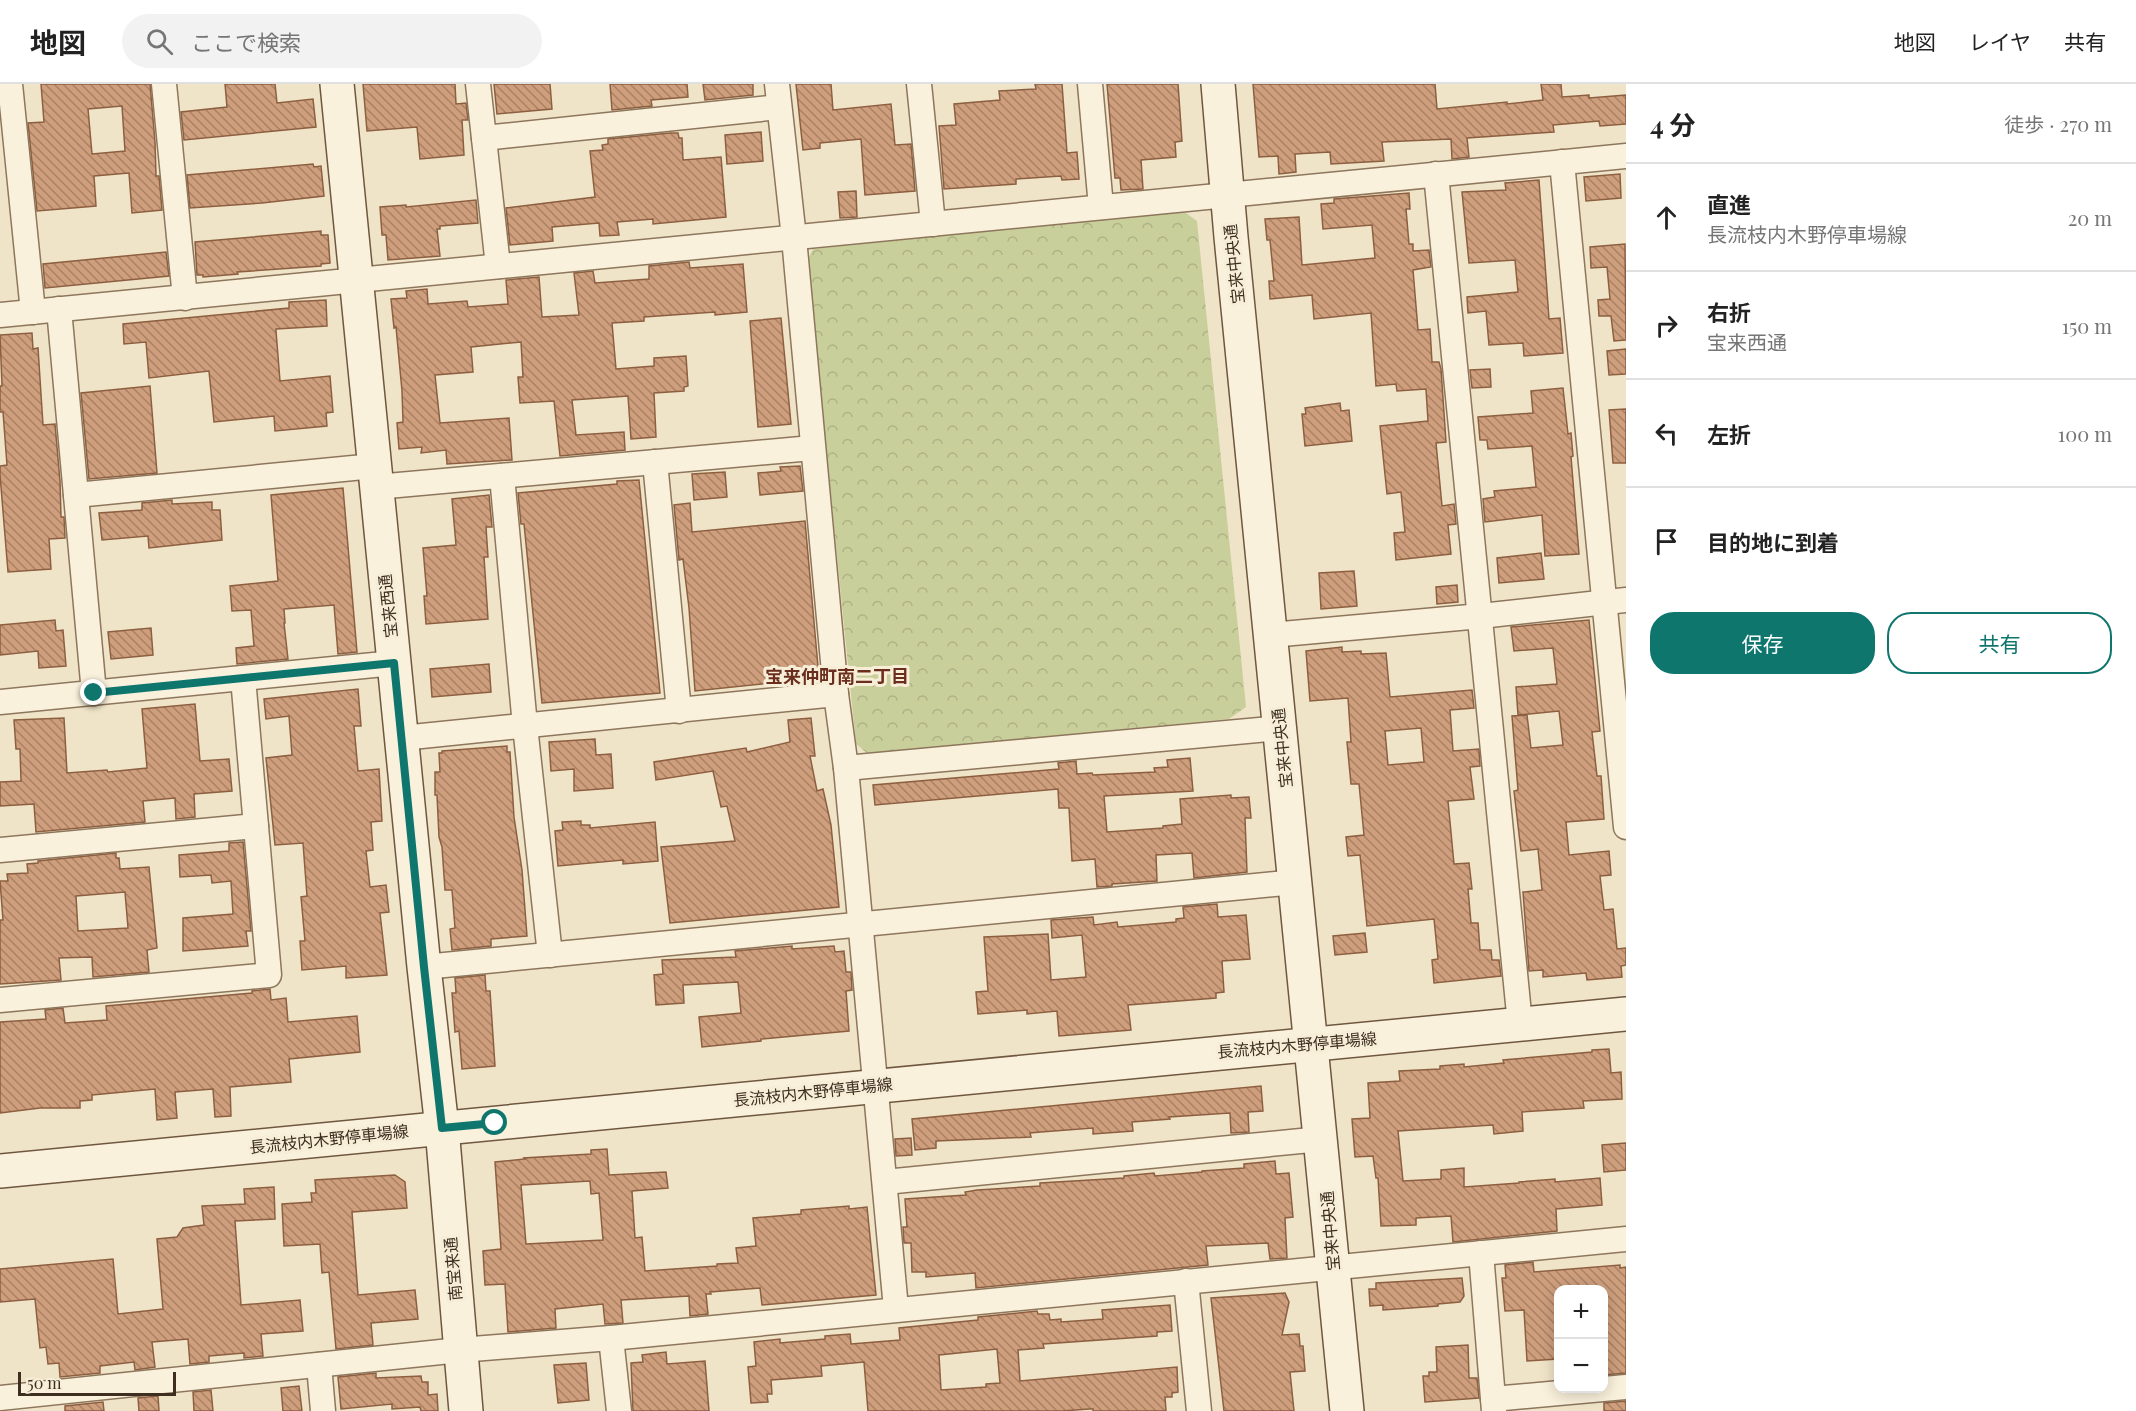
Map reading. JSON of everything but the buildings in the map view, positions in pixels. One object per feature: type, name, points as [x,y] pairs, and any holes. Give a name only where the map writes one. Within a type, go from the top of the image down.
[{"type":"street","points":[[10,84],[33,312]]},
{"type":"street","points":[[164,84],[185,298]]},
{"type":"street","name":"宝来西通","points":[[337,84],[442,1128]]},
{"type":"street","points":[[478,84],[498,266]]},
{"type":"street","points":[[920,84],[933,224]]},
{"type":"street","points":[[1090,84],[1101,207]]},
{"type":"street","name":"宝来中央通","points":[[1218,84],[1227,196],[1347,1411]]},
{"type":"street","points":[[484,138],[778,96],[794,238],[836,694],[846,768],[897,1309]]},
{"type":"street","points":[[0,315],[1626,156]]},
{"type":"street","points":[[1562,162],[1615,601],[1626,827]]},
{"type":"street","points":[[1436,174],[1520,1024]]},
{"type":"street","points":[[59,309],[94,693]]},
{"type":"street","points":[[76,495],[375,477],[502,476],[812,448]]},
{"type":"street","points":[[655,462],[679,711]]},
{"type":"street","points":[[502,476],[525,726],[550,955]]},
{"type":"street","points":[[1271,635],[1615,601]]},
{"type":"street","points":[[0,702],[394,663]]},
{"type":"street","points":[[0,1000],[269,975],[243,678]]},
{"type":"street","points":[[402,738],[836,694]]},
{"type":"street","points":[[846,768],[1280,728]]},
{"type":"street","points":[[0,850],[256,826]]},
{"type":"street","points":[[424,967],[1295,882]]},
{"type":"street","name":"長流枝内木野停車場線","points":[[0,1171],[1626,1014]]},
{"type":"street","name":"南宝来通","points":[[442,1128],[466,1411]]},
{"type":"street","points":[[885,1182],[1321,1139]]},
{"type":"street","points":[[0,1398],[460,1350],[611,1338],[1626,1239]]},
{"type":"street","points":[[1481,1253],[1494,1405],[1626,1387]]},
{"type":"street","points":[[1186,1281],[1199,1411]]},
{"type":"street","points":[[611,1338],[619,1411]]},
{"type":"street","points":[[319,1365],[323,1411]]},
{"type":"green space","points":[[1183,211],[1197,221],[1246,707],[1229,719],[868,754],[856,744],[807,261],[813,249]]},
{"type":"district","name":"宝来仲町南二丁目","points":[[837,677]]},
{"type":"route","points":[[94,693],[394,663],[442,1128],[495,1123]]}]
